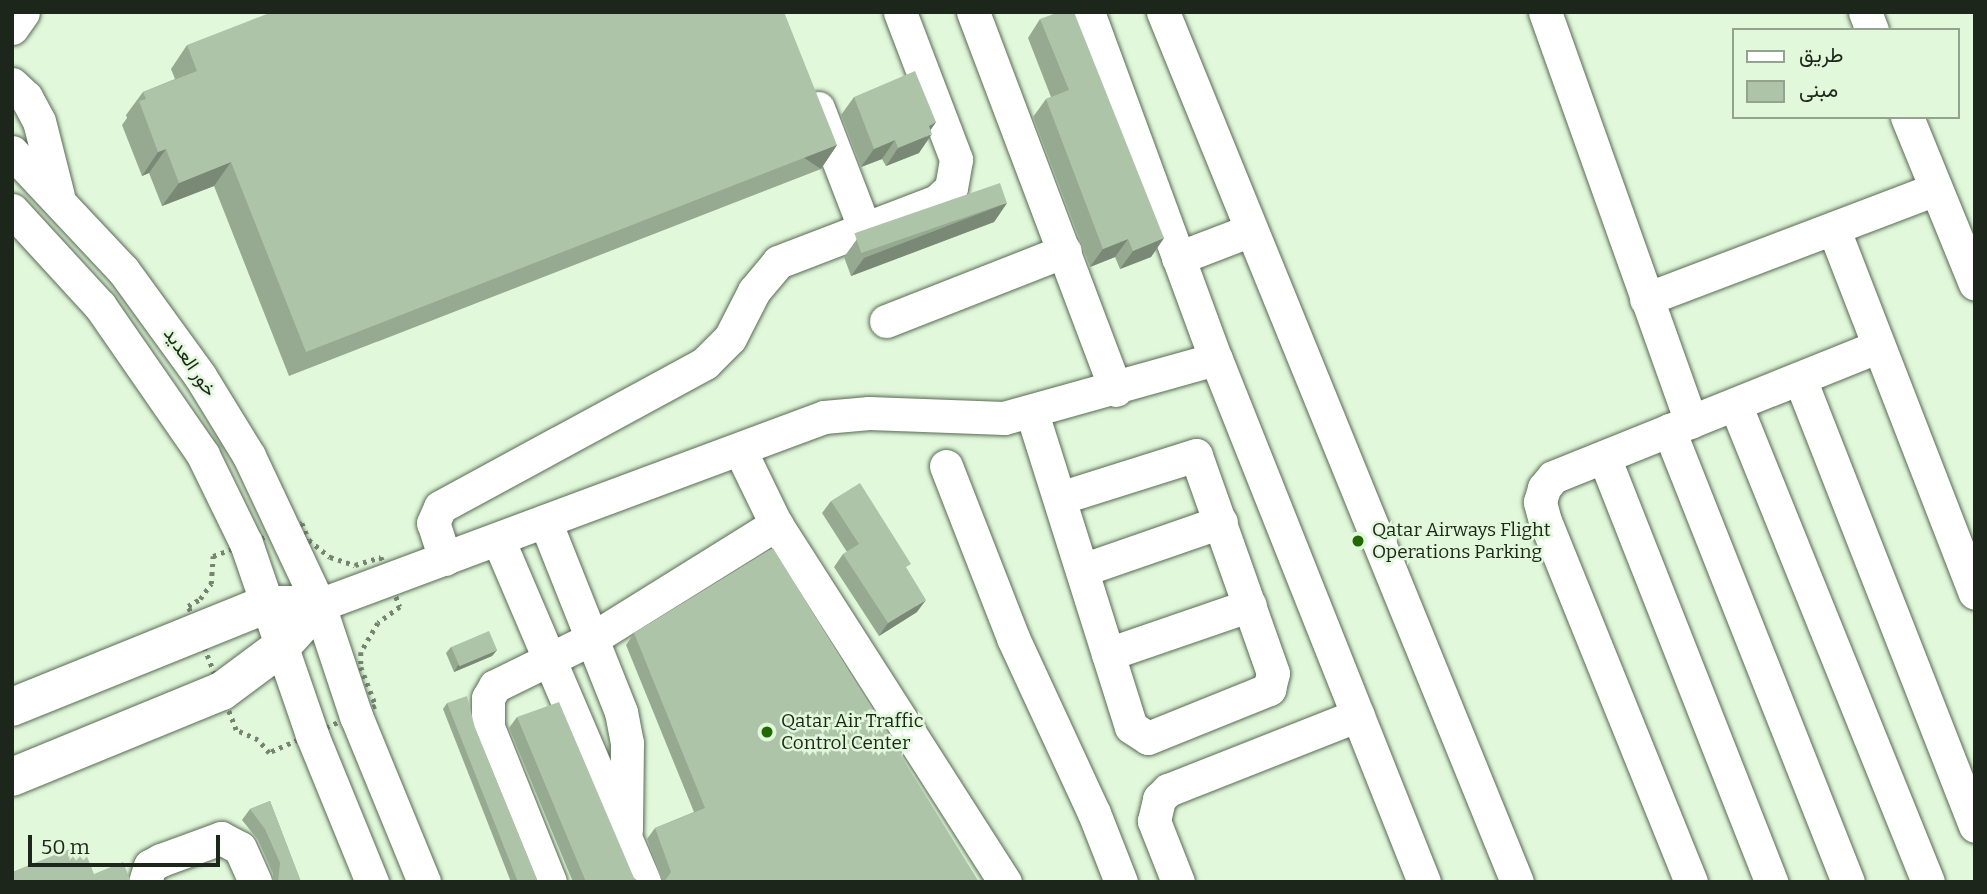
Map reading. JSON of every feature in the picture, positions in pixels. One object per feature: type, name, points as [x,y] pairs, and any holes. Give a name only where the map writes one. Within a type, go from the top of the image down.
[{"type":"main road","points":[[12,706],[264,605],[319,605]]},
{"type":"main road","points":[[12,777],[215,695],[280,648],[319,605]]},
{"type":"street","points":[[12,29],[23,12]]},
{"type":"street","points":[[445,559],[433,523],[440,507],[705,363],[730,338],[754,291],[778,262],[937,201],[951,188],[957,169],[900,12]]},
{"type":"street","points":[[974,12],[1116,390]]},
{"type":"street","points":[[1088,12],[1216,359],[1424,882]]},
{"type":"street","points":[[1163,12],[1517,882]]},
{"type":"street","points":[[1545,12],[1646,299],[1680,426],[1848,882]]},
{"type":"street","points":[[806,76],[865,230]]},
{"type":"street","points":[[12,84],[37,114],[58,196]]},
{"type":"street","points":[[1908,119],[1975,285]]},
{"type":"street","name":"خور العديد","points":[[12,152],[58,196],[144,297],[225,415],[319,605],[356,716],[424,882]]},
{"type":"street","points":[[1646,299],[1834,230],[1936,189]]},
{"type":"street","name":"خور العديد","points":[[12,209],[100,306],[178,416],[230,508],[280,648],[372,882]]},
{"type":"street","points":[[1178,258],[1251,230]]},
{"type":"street","points":[[1834,230],[1975,593]]},
{"type":"street","points":[[886,321],[1065,251]]},
{"type":"street","points":[[1691,882],[1540,502],[1553,477],[1879,346]]},
{"type":"street","points":[[319,605],[839,414],[984,420],[1032,413],[1216,359]]},
{"type":"street","points":[[1800,379],[1975,826]]},
{"type":"street","points":[[1735,404],[1928,882]]},
{"type":"street","points":[[1032,413],[1131,727],[1148,738],[1269,689],[1273,673],[1199,459],[1192,453],[1060,498]]},
{"type":"street","points":[[740,450],[776,524],[1005,882]]},
{"type":"street","points":[[1604,457],[1771,882]]},
{"type":"street","points":[[946,466],[1013,638],[1094,813],[1121,882]]},
{"type":"street","points":[[545,521],[593,638],[625,727],[627,839]]},
{"type":"street","points":[[1082,570],[1221,522]]},
{"type":"street","points":[[550,882],[488,727],[486,711],[495,686],[545,659],[593,638],[776,524]]},
{"type":"street","points":[[498,539],[545,659],[644,882]]},
{"type":"street","points":[[1108,654],[1250,605]]},
{"type":"street","points":[[1178,882],[1154,821],[1159,799],[1168,790],[1358,715]]},
{"type":"street","points":[[145,882],[150,866],[160,860],[220,838],[240,848],[255,882]]},
{"type":"building","points":[[272,12],[784,12],[837,145],[306,352],[231,162],[179,183],[166,149],[158,152],[139,101],[146,99],[143,92],[197,71],[187,45]]},
{"type":"building","points":[[1059,12],[1074,12],[1164,238],[1133,251],[1128,239],[1103,249],[1046,99],[1069,90],[1040,19]]},
{"type":"building","points":[[915,71],[936,122],[929,126],[932,134],[898,148],[895,140],[874,149],[854,97]]},
{"type":"building","points":[[1000,183],[1007,203],[861,253],[854,233]]},
{"type":"building","points":[[860,483],[911,564],[906,567],[926,600],[888,623],[843,554],[859,544],[831,501]]},
{"type":"building","name":"Qatar Air Traffic Control Center","points":[[773,548],[979,882],[664,882],[671,872],[655,828],[705,808],[634,633]]},
{"type":"building","points":[[489,631],[497,650],[459,666],[451,647]]},
{"type":"building","points":[[467,696],[475,728],[538,882],[518,882],[447,703]]},
{"type":"building","points":[[559,702],[634,878],[639,882],[586,882],[517,717]]},
{"type":"building","points":[[270,801],[301,882],[278,882],[280,863],[265,829],[250,809]]},
{"type":"building","points":[[82,844],[94,874],[123,862],[131,882],[12,882],[12,872]]},
{"type":"place","name":"Qatar Airways Flight Operations Parking","points":[[1358,541]]},
{"type":"place","name":"Qatar Air Traffic Control Center","points":[[767,732]]}]
